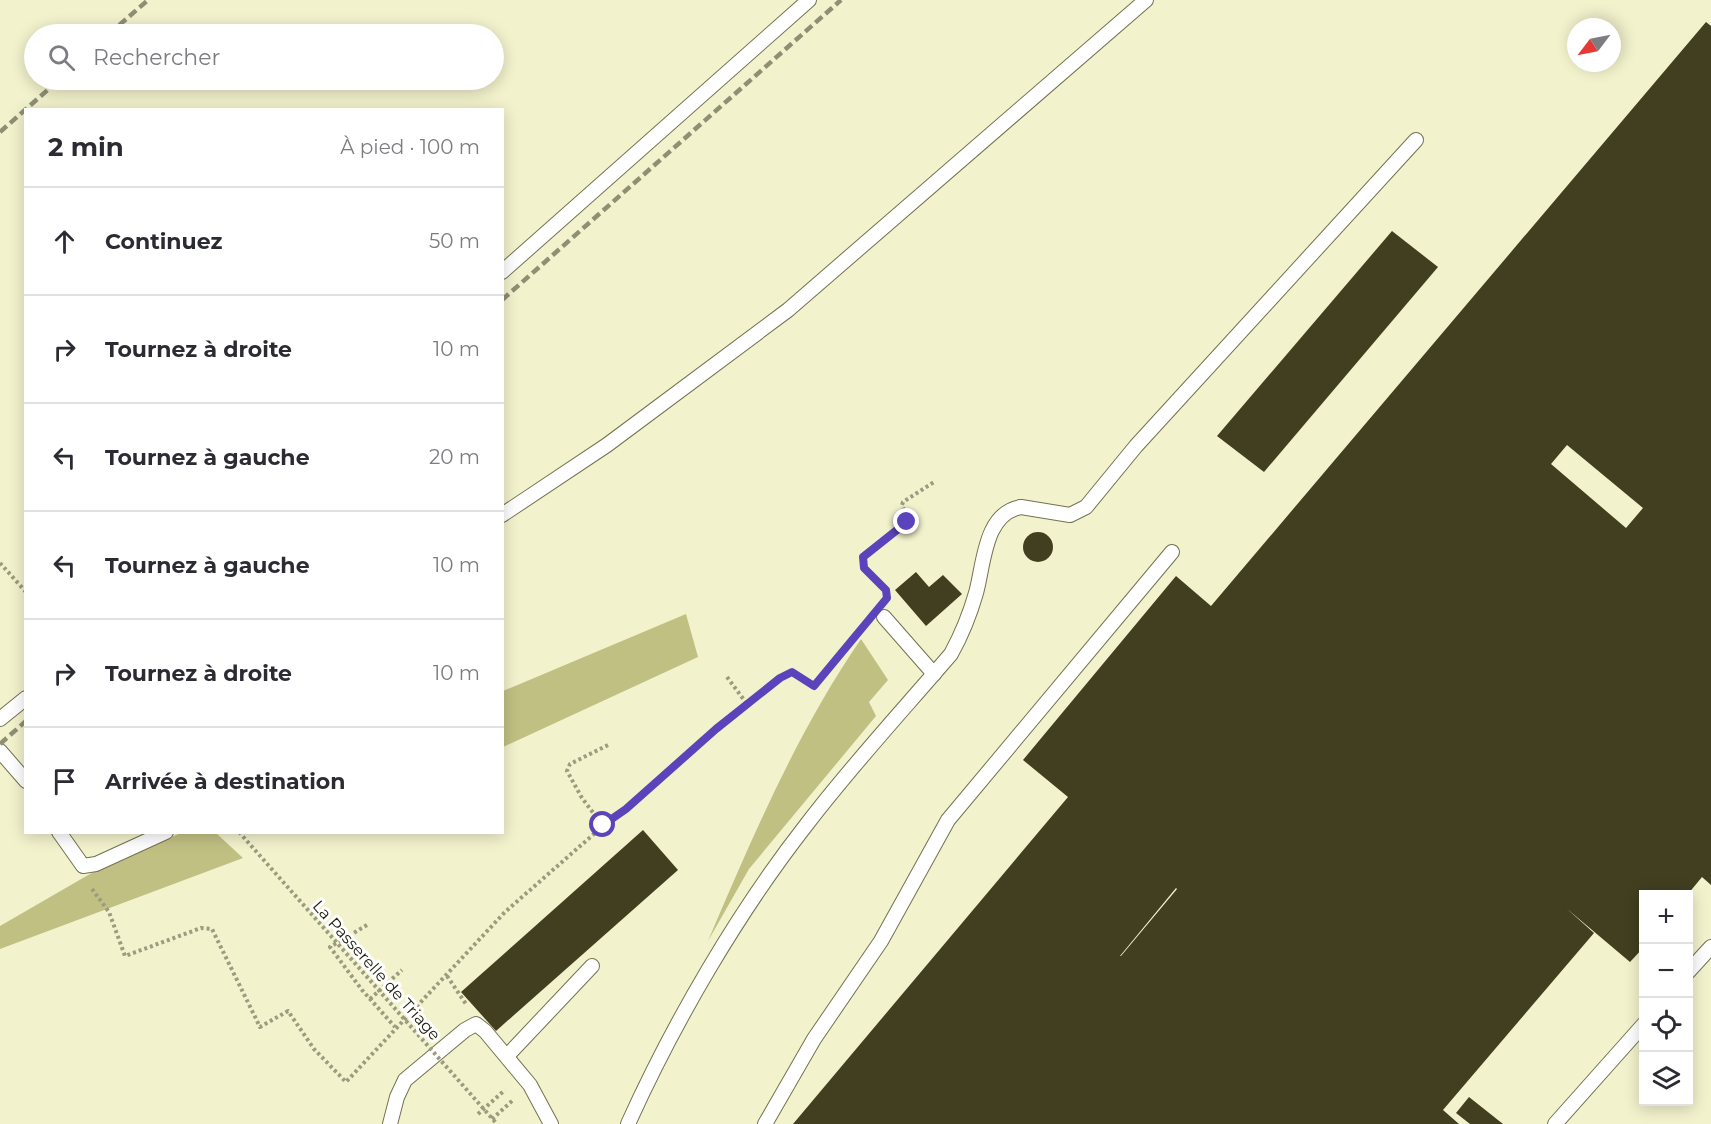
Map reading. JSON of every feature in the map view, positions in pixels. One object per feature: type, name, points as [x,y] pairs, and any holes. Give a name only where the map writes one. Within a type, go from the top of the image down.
[{"type":"lane","points":[[504,270],[809,0]]},
{"type":"lane","points":[[504,513],[608,444],[788,310],[1146,0]]},
{"type":"lane","points":[[628,1124],[686,1010],[770,876],[820,808],[951,654],[963,632],[976,593],[988,540],[1001,517],[1013,508],[1021,507],[1070,515],[1086,507],[1136,446],[1416,140]]},
{"type":"lane","points":[[765,1124],[814,1040],[881,940],[948,820],[1172,552]]},
{"type":"lane","points":[[884,617],[934,674]]},
{"type":"lane","points":[[0,719],[24,700]]},
{"type":"lane","points":[[0,751],[24,779]]},
{"type":"lane","points":[[60,834],[83,866],[96,864],[162,834]]},
{"type":"lane","points":[[1693,967],[1711,947]]},
{"type":"lane","points":[[507,1056],[592,966]]},
{"type":"lane","points":[[390,1124],[396,1097],[405,1080],[472,1025],[482,1027],[507,1056],[530,1085],[551,1124]]},
{"type":"lane","points":[[1555,1124],[1639,1030]]},
{"type":"path","points":[[887,598],[886,590],[864,568],[863,557],[904,525],[907,517],[903,502],[934,482]]},
{"type":"path","points":[[0,563],[24,590]]},
{"type":"path","points":[[83,866],[91,887],[109,912],[125,956],[201,928],[212,929],[260,1027],[288,1011],[314,1049],[346,1082],[505,912],[603,825],[626,809],[780,678],[792,672],[814,686],[869,621]]},
{"type":"path","points":[[727,676],[747,704]]},
{"type":"path","points":[[603,825],[582,798],[567,771],[570,764],[608,745]]},
{"type":"path","name":"La Passerelle de Triage","points":[[241,834],[497,1124]]},
{"type":"path","points":[[368,925],[330,947],[395,1027]]},
{"type":"path","points":[[370,999],[402,970]]},
{"type":"path","points":[[478,1114],[506,1089],[515,1099],[492,1119]]},
{"type":"shaded area","points":[[686,614],[698,657],[504,747],[504,691]]},
{"type":"shaded area","points":[[861,639],[888,680],[869,702],[876,716],[749,869],[708,941],[796,748],[838,674]]},
{"type":"shaded area","points":[[179,834],[217,834],[243,858],[0,949],[0,926],[102,867]]},
{"type":"building","points":[[1706,22],[1711,26],[1711,885],[1702,877],[1691,890],[1639,890],[1639,952],[1630,962],[1566,908],[1594,933],[1443,1110],[1459,1124],[793,1124],[1068,797],[1023,760],[1176,576],[1211,606]],"holes":[[[1567,445],[1643,508],[1626,528],[1551,464]],[[1176,888],[1121,956],[1120,956]]]},
{"type":"building","points":[[1392,231],[1438,267],[1264,472],[1217,436]]},
{"type":"building","points":[[1038,532],[1049,536],[1053,547],[1049,558],[1038,562],[1027,558],[1023,547],[1027,536]]},
{"type":"building","points":[[916,572],[929,587],[943,575],[962,594],[926,626],[895,590]]},
{"type":"building","points":[[643,830],[678,870],[496,1031],[461,992]]},
{"type":"building","points":[[1469,1097],[1503,1124],[1470,1124],[1456,1113]]},
{"type":"railway","points":[[120,24],[148,0]]},
{"type":"railway","points":[[504,298],[841,0]]},
{"type":"railway","points":[[27,108],[48,90]]},
{"type":"railway","points":[[0,132],[24,111]]},
{"type":"railway","points":[[0,744],[24,723]]},
{"type":"route","points":[[603,825],[626,809],[716,729],[780,678],[792,672],[814,686],[887,598],[886,590],[864,568],[863,557],[907,522]]}]
